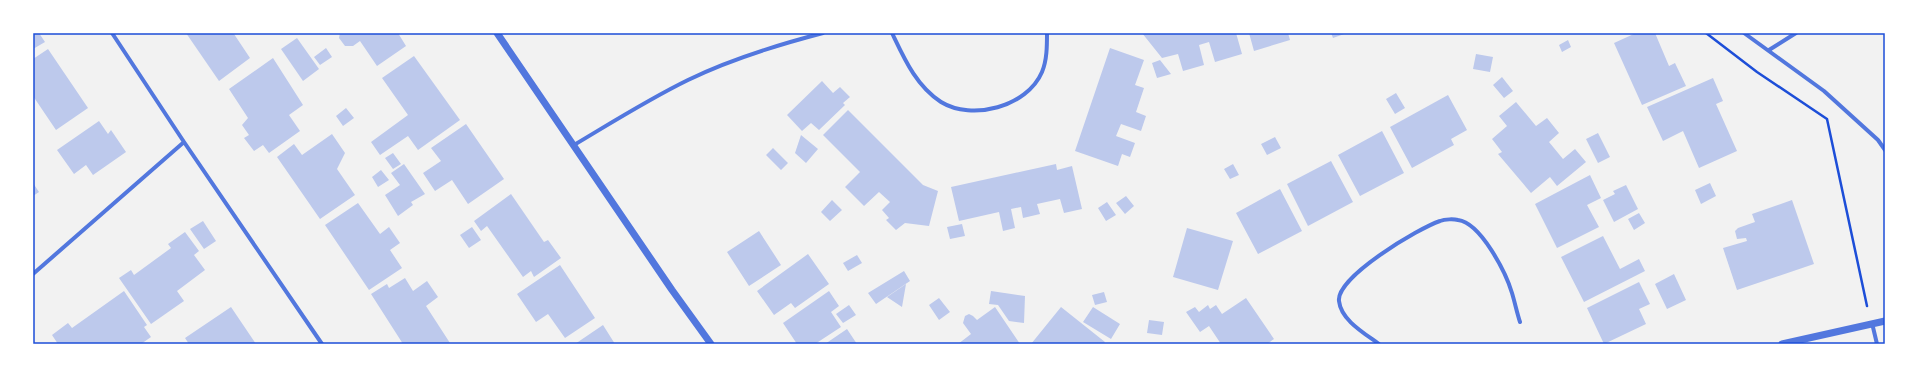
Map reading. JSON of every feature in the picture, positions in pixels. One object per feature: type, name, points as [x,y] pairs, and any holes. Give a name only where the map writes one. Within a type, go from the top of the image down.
[{"type":"street","points":[[112,33],[184,142],[322,344]]},
{"type":"street","points":[[497,33],[672,290],[711,344]]},
{"type":"street","points":[[574,145],[640,105],[688,80],[752,54],[823,33]]},
{"type":"street","points":[[892,33],[908,66],[920,84],[940,102],[957,109],[975,111],[997,107],[1012,101],[1031,87],[1042,72],[1047,53],[1047,33]]},
{"type":"street","points":[[1744,33],[1824,91],[1874,136],[1885,150]]},
{"type":"street","points":[[1769,50],[1796,33]]},
{"type":"street","points":[[33,274],[184,142]]},
{"type":"street","points":[[1379,344],[1357,328],[1342,313],[1339,300],[1341,290],[1363,266],[1398,243],[1441,220],[1459,220],[1474,228],[1485,239],[1512,292],[1520,322]]},
{"type":"street","points":[[1782,344],[1885,321]]},
{"type":"street","points":[[1872,323],[1877,344]]},
{"type":"path","points":[[1706,33],[1757,72],[1827,119],[1872,323]]},
{"type":"building","points":[[33,33],[39,33],[45,42],[33,49]]},
{"type":"building","points":[[186,33],[236,33],[234,34],[250,58],[219,81]]},
{"type":"building","points":[[340,33],[398,33],[406,46],[377,66],[360,41],[353,46],[345,46],[339,38]]},
{"type":"building","points":[[1142,33],[1236,33],[1242,54],[1215,62],[1209,42],[1199,45],[1204,65],[1183,71],[1178,54],[1162,58]]},
{"type":"building","points":[[1249,33],[1288,33],[1290,40],[1254,51]]},
{"type":"building","points":[[1331,33],[1347,33],[1333,38]]},
{"type":"building","points":[[1636,33],[1655,33],[1669,66],[1675,63],[1686,86],[1642,105],[1614,43]]},
{"type":"building","points":[[297,38],[319,69],[303,81],[281,49]]},
{"type":"building","points":[[1568,40],[1571,47],[1562,52],[1559,45]]},
{"type":"building","points":[[326,48],[332,57],[320,65],[314,57]]},
{"type":"building","points":[[1110,48],[1144,60],[1135,85],[1144,88],[1136,112],[1146,116],[1141,131],[1121,124],[1116,136],[1135,143],[1130,157],[1122,154],[1118,166],[1075,151]]},
{"type":"building","points":[[48,49],[88,108],[56,130],[33,96],[33,59]]},
{"type":"building","points":[[1476,54],[1493,57],[1490,72],[1473,69]]},
{"type":"building","points":[[414,56],[460,120],[418,150],[408,136],[380,155],[371,142],[408,115],[382,78]]},
{"type":"building","points":[[273,58],[303,105],[289,115],[300,131],[269,153],[263,145],[254,151],[244,138],[249,135],[242,125],[248,118],[229,89]]},
{"type":"building","points":[[1160,60],[1171,74],[1157,78],[1152,63]]},
{"type":"building","points":[[1502,77],[1513,91],[1504,98],[1493,85]]},
{"type":"building","points":[[1713,78],[1723,101],[1716,104],[1737,151],[1699,168],[1683,131],[1663,141],[1647,107]]},
{"type":"building","points":[[822,81],[833,93],[840,87],[850,97],[843,103],[845,105],[819,130],[811,123],[802,131],[787,115]]},
{"type":"building","points":[[1396,93],[1405,108],[1395,114],[1386,99]]},
{"type":"building","points":[[1448,95],[1467,130],[1451,139],[1454,145],[1412,168],[1390,127]]},
{"type":"building","points":[[1516,102],[1536,126],[1547,118],[1559,133],[1549,142],[1563,159],[1575,149],[1586,162],[1557,186],[1550,177],[1531,193],[1498,154],[1502,152],[1492,139],[1507,126],[1499,116]]},
{"type":"building","points":[[346,108],[354,118],[343,126],[336,116]]},
{"type":"building","points":[[848,110],[923,185],[938,191],[929,226],[905,223],[896,230],[886,220],[889,218],[882,210],[890,202],[879,192],[864,206],[845,187],[860,172],[823,135]]},
{"type":"building","points":[[99,121],[108,134],[111,130],[126,152],[93,175],[86,165],[74,174],[57,150]]},
{"type":"building","points":[[466,124],[504,179],[468,204],[452,180],[435,191],[423,173],[441,161],[431,148]]},
{"type":"building","points":[[1382,131],[1404,173],[1360,196],[1338,155]]},
{"type":"building","points":[[1598,133],[1610,157],[1598,163],[1586,139]]},
{"type":"building","points":[[332,134],[345,153],[337,169],[355,195],[320,219],[277,157],[294,144],[302,155]]},
{"type":"building","points":[[801,135],[818,149],[806,163],[795,153]]},
{"type":"building","points":[[1275,137],[1281,148],[1267,155],[1261,144]]},
{"type":"building","points":[[773,148],[788,163],[781,170],[766,155]]},
{"type":"building","points":[[393,153],[401,164],[393,169],[385,158]]},
{"type":"building","points":[[1331,161],[1353,202],[1308,226],[1287,184]]},
{"type":"building","points":[[404,164],[425,194],[411,202],[413,205],[398,216],[385,195],[400,185],[391,173]]},
{"type":"building","points":[[1056,164],[1057,170],[1072,166],[1082,209],[1064,213],[1060,199],[1037,204],[1040,214],[1023,218],[1021,207],[1011,209],[1015,228],[1003,231],[999,212],[959,221],[951,187]]},
{"type":"building","points":[[1233,164],[1239,175],[1230,179],[1224,169]]},
{"type":"building","points":[[381,170],[389,180],[378,187],[372,177]]},
{"type":"building","points":[[1590,175],[1601,198],[1587,205],[1599,227],[1557,248],[1535,204]]},
{"type":"building","points":[[33,183],[39,192],[33,196]]},
{"type":"building","points":[[1710,183],[1716,196],[1701,204],[1695,190]]},
{"type":"building","points":[[1626,185],[1638,209],[1614,222],[1603,200],[1615,194],[1613,191]]},
{"type":"building","points":[[1280,189],[1302,231],[1258,254],[1236,213]]},
{"type":"building","points":[[511,194],[544,242],[548,240],[561,258],[534,277],[531,271],[523,277],[487,226],[481,231],[474,221]]},
{"type":"building","points":[[1126,196],[1134,206],[1125,214],[1116,203]]},
{"type":"building","points":[[832,200],[842,210],[830,221],[821,212]]},
{"type":"building","points":[[1792,200],[1814,264],[1737,290],[1723,248],[1747,241],[1746,238],[1737,239],[1735,231],[1738,228],[1755,222],[1752,214]]},
{"type":"building","points":[[1107,202],[1116,215],[1106,221],[1098,208]]},
{"type":"building","points":[[358,203],[380,234],[389,227],[400,243],[390,250],[402,268],[369,290],[325,225]]},
{"type":"building","points":[[1639,213],[1645,223],[1634,230],[1628,219]]},
{"type":"building","points":[[203,221],[216,241],[204,249],[190,229]]},
{"type":"building","points":[[962,224],[965,236],[950,239],[947,227]]},
{"type":"building","points":[[472,227],[481,240],[469,248],[460,235]]},
{"type":"building","points":[[1187,228],[1233,241],[1218,290],[1173,277]]},
{"type":"building","points":[[759,231],[781,265],[749,286],[727,252]]},
{"type":"building","points":[[185,232],[199,251],[194,255],[205,270],[177,291],[184,301],[151,324],[119,278],[131,270],[134,275],[171,248],[168,244]]},
{"type":"building","points":[[1603,236],[1620,269],[1639,259],[1645,271],[1584,302],[1561,257]]},
{"type":"building","points":[[808,254],[829,284],[795,308],[791,303],[774,315],[757,291]]},
{"type":"building","points":[[857,255],[862,263],[848,271],[843,263]]},
{"type":"building","points":[[560,265],[595,318],[565,338],[548,314],[536,322],[517,294]]},
{"type":"building","points":[[904,271],[910,281],[876,304],[868,293]]},
{"type":"building","points":[[1674,274],[1686,300],[1667,309],[1655,284]]},
{"type":"building","points":[[405,278],[413,291],[427,281],[438,297],[426,306],[450,343],[403,344],[371,294],[387,284],[389,288]]},
{"type":"building","points":[[1639,282],[1650,304],[1639,309],[1646,324],[1604,344],[1587,308]]},
{"type":"building","points":[[906,284],[902,307],[887,297]]},
{"type":"building","points":[[124,291],[147,325],[144,327],[151,337],[141,344],[58,344],[52,335],[68,323],[72,328]]},
{"type":"building","points":[[829,291],[839,306],[831,312],[841,327],[815,344],[797,344],[783,323]]},
{"type":"building","points":[[991,291],[1025,296],[1024,323],[1009,321],[998,305],[989,304]]},
{"type":"building","points":[[1104,292],[1107,302],[1095,305],[1092,295]]},
{"type":"building","points":[[939,298],[950,312],[939,320],[929,305]]},
{"type":"building","points":[[1246,298],[1274,339],[1267,344],[1221,344],[1209,326],[1200,332],[1186,312],[1195,307],[1199,312],[1208,305],[1210,309],[1216,305],[1222,314]]},
{"type":"building","points":[[849,305],[856,315],[843,323],[836,314]]},
{"type":"building","points":[[231,307],[256,344],[189,344],[185,338]]},
{"type":"building","points":[[995,307],[1020,344],[958,344],[971,334],[963,323],[965,316],[969,314],[977,320]]},
{"type":"building","points":[[1061,307],[1105,342],[1104,344],[1031,344]]},
{"type":"building","points":[[1093,307],[1120,324],[1111,339],[1083,322]]},
{"type":"building","points":[[1149,320],[1164,322],[1162,335],[1147,333]]},
{"type":"building","points":[[603,325],[615,344],[575,344]]},
{"type":"building","points":[[847,329],[857,344],[825,344]]}]
